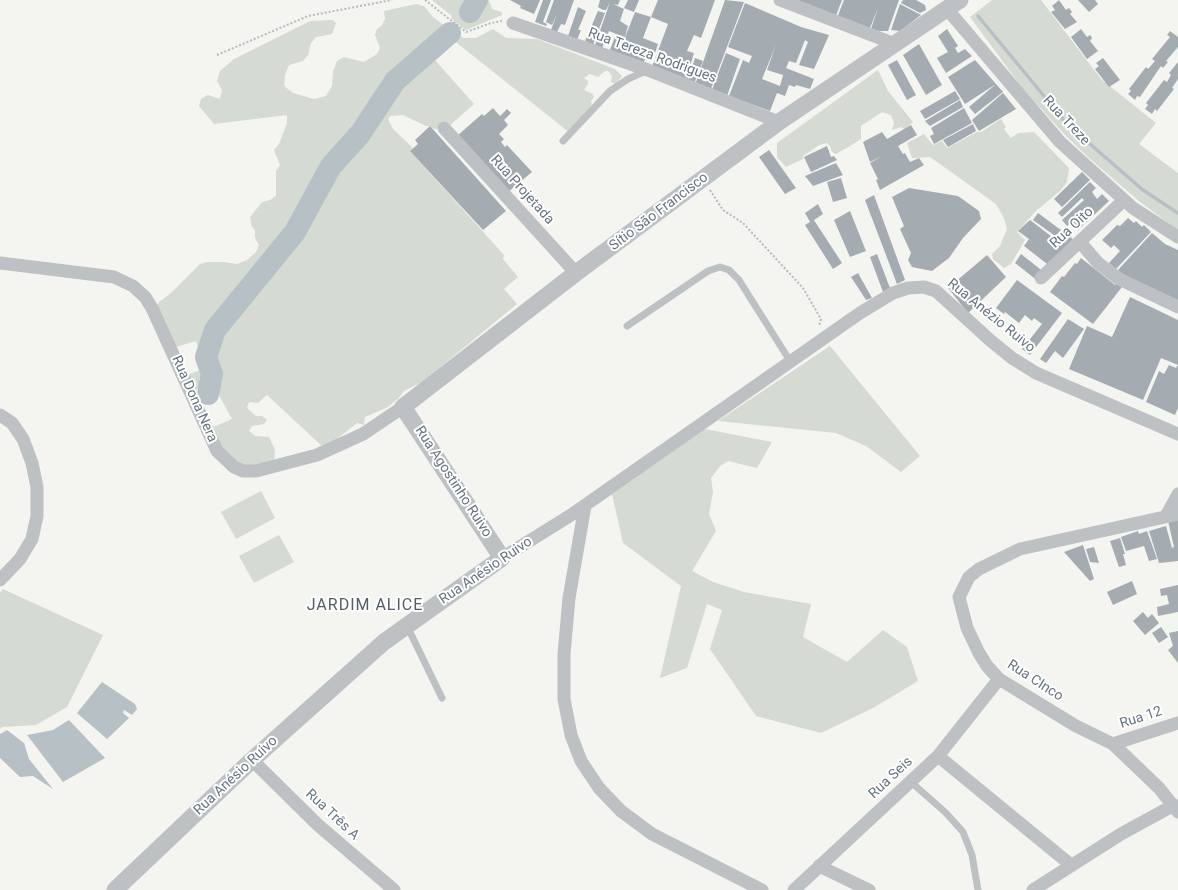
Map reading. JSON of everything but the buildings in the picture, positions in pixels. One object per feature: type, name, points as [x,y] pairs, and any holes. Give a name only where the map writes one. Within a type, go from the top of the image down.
[{"type":"street","points":[[780,0],[895,44]]},
{"type":"street","name":"Sítio São Francisco","points":[[403,407],[576,273],[779,122],[954,5]]},
{"type":"street","name":"Rua Treze","points":[[954,5],[1060,142],[1133,208],[1178,237]]},
{"type":"street","name":"Rua Tereza Rodrigues","points":[[513,23],[648,70],[779,122]]},
{"type":"street","name":"Rua Projetada","points":[[444,128],[576,273]]},
{"type":"street","name":"Rua Oito","points":[[1041,278],[1124,200]]},
{"type":"street","points":[[1080,242],[1098,263],[1119,279],[1178,307]]},
{"type":"street","name":"Rua Dona Nera","points":[[0,263],[114,277],[133,286],[145,297],[156,315],[217,451],[234,467],[243,470],[256,471],[317,455],[363,434],[403,407]]},
{"type":"street","name":"Rua Anézio Ruivo","points":[[790,361],[893,293],[908,288],[924,287],[936,291],[991,341],[1012,358],[1036,373],[1178,434]]},
{"type":"street","name":"Rua Anésio Ruivo","points":[[116,890],[252,760],[384,642],[502,558],[585,506],[790,361]]},
{"type":"street","name":"Rua Agostinho Ruivo","points":[[403,407],[502,558]]},
{"type":"street","points":[[0,415],[12,423],[23,439],[32,463],[37,487],[37,516],[32,539],[20,559],[0,580]]},
{"type":"street","points":[[1172,515],[1178,494]]},
{"type":"street","points":[[585,506],[569,598],[564,654],[564,699],[571,735],[581,761],[599,788],[621,811],[652,834],[762,890]]},
{"type":"street","name":"Rua CInco","points":[[1172,515],[1020,548],[979,569],[969,578],[959,597],[961,610],[979,653],[987,666],[1000,679],[1069,722],[1113,744],[1144,771],[1176,809]]},
{"type":"street","name":"Rua Seis","points":[[794,890],[938,756],[1000,679]]},
{"type":"street","name":"Rua 12","points":[[1113,744],[1178,723]]},
{"type":"street","points":[[938,756],[1071,865]]},
{"type":"street","name":"Rua Três A","points":[[252,760],[318,825],[394,890]]},
{"type":"street","points":[[1035,890],[1071,865],[1121,834],[1176,809]]},
{"type":"street","points":[[820,866],[868,890]]},
{"type":"lane","points":[[563,142],[610,91],[628,79],[648,70]]},
{"type":"lane","points":[[627,326],[708,270],[720,267],[729,270],[739,280],[790,361]]},
{"type":"lane","points":[[407,625],[442,698]]},
{"type":"lane","points":[[911,782],[946,813],[963,832],[972,856],[978,890]]},
{"type":"path","points":[[217,55],[308,16],[392,0]]},
{"type":"path","points":[[425,0],[466,32],[491,22],[504,21],[513,23]]},
{"type":"path","points":[[703,179],[723,210],[743,223],[803,288],[821,319],[818,332],[822,339]]},
{"type":"shaded area","points":[[432,0],[471,0],[472,9],[483,5],[489,0],[492,9],[502,12],[502,15],[466,30],[455,22],[451,18],[452,16]]},
{"type":"shaded area","points":[[992,0],[1041,0],[1101,79],[1156,123],[1139,144],[1178,173],[1178,230],[1140,202],[1089,158],[1065,135],[1023,89],[970,17]]},
{"type":"shaded area","points":[[416,4],[424,6],[433,17],[445,26],[452,39],[435,55],[434,59],[474,104],[447,128],[434,129],[403,115],[390,116],[388,119],[393,129],[413,148],[410,151],[504,255],[503,259],[518,277],[504,289],[517,304],[422,382],[404,391],[398,399],[386,408],[365,417],[364,425],[357,423],[328,446],[322,446],[267,395],[258,403],[249,402],[247,408],[256,416],[262,416],[267,420],[264,424],[252,426],[249,431],[255,436],[269,437],[275,450],[274,461],[245,468],[232,461],[215,437],[214,427],[232,419],[213,384],[194,390],[189,374],[204,369],[196,341],[176,347],[157,307],[159,302],[170,294],[200,264],[207,262],[223,262],[237,264],[247,260],[256,252],[259,245],[255,238],[255,230],[252,227],[250,217],[262,202],[270,200],[276,196],[276,171],[280,165],[274,150],[279,144],[287,123],[287,115],[214,124],[199,106],[201,99],[208,95],[220,99],[222,90],[217,81],[220,71],[234,59],[310,21],[333,20],[336,23],[332,34],[316,37],[311,43],[308,55],[303,61],[289,65],[285,75],[284,86],[293,93],[314,99],[326,96],[332,86],[333,72],[337,61],[344,57],[364,62],[377,54],[380,48],[375,35],[377,29],[382,25],[385,19],[384,11]]},
{"type":"shaded area","points":[[493,29],[506,38],[537,39],[615,69],[622,76],[616,84],[611,82],[612,76],[608,71],[605,71],[598,77],[590,74],[584,78],[588,81],[588,84],[584,90],[593,94],[594,97],[591,101],[592,104],[570,133],[452,39],[457,35],[464,38],[476,38]]},
{"type":"shaded area","points":[[878,70],[888,91],[913,122],[905,129],[901,127],[892,130],[894,123],[891,115],[882,112],[861,126],[861,139],[850,146],[836,154],[832,152],[827,143],[819,145],[803,156],[803,159],[786,167],[777,157],[777,143]]},
{"type":"shaded area","points":[[1001,119],[1006,127],[1004,129],[1011,138],[1018,133],[1034,132],[1069,168],[1067,182],[1061,190],[1035,212],[1017,232],[1025,240],[1011,264],[1004,268],[993,259],[992,254],[1000,246],[1007,229],[1004,218],[996,204],[930,157],[912,158],[907,143],[924,134],[933,145],[942,141],[947,148],[977,132],[981,132]]},
{"type":"shaded area","points":[[830,346],[920,456],[901,472],[866,446],[836,433],[718,421]]},
{"type":"shaded area","points":[[705,429],[772,442],[757,468],[728,461],[720,466],[711,478],[713,492],[709,514],[716,531],[692,571],[713,582],[744,592],[811,604],[803,637],[847,662],[883,630],[907,647],[918,681],[873,708],[821,733],[756,716],[710,649],[722,610],[707,604],[687,668],[660,678],[681,586],[623,543],[612,494]]},
{"type":"shaded area","points":[[261,491],[275,518],[236,539],[221,512]]},
{"type":"shaded area","points":[[279,535],[294,562],[254,583],[239,556]]},
{"type":"shaded area","points":[[3,589],[103,635],[67,707],[36,725],[2,727],[0,729],[0,593]]},
{"type":"shaded area","points":[[102,682],[135,704],[137,709],[132,715],[124,710],[123,713],[129,718],[107,739],[77,713]]},
{"type":"shaded area","points":[[69,720],[105,758],[63,782],[27,735],[53,730]]},
{"type":"shaded area","points":[[7,730],[24,743],[29,759],[53,789],[33,776],[20,777],[0,758],[0,734]]},
{"type":"waterway","points":[[470,12],[477,0]]},
{"type":"waterway","points":[[978,16],[1067,124],[1143,190],[1178,213]]},
{"type":"waterway","points":[[208,394],[212,374],[206,357],[215,330],[295,232],[331,166],[360,134],[395,81],[450,33]]},
{"type":"district","name":"JARDIM ALICE","points":[[365,606]]}]
